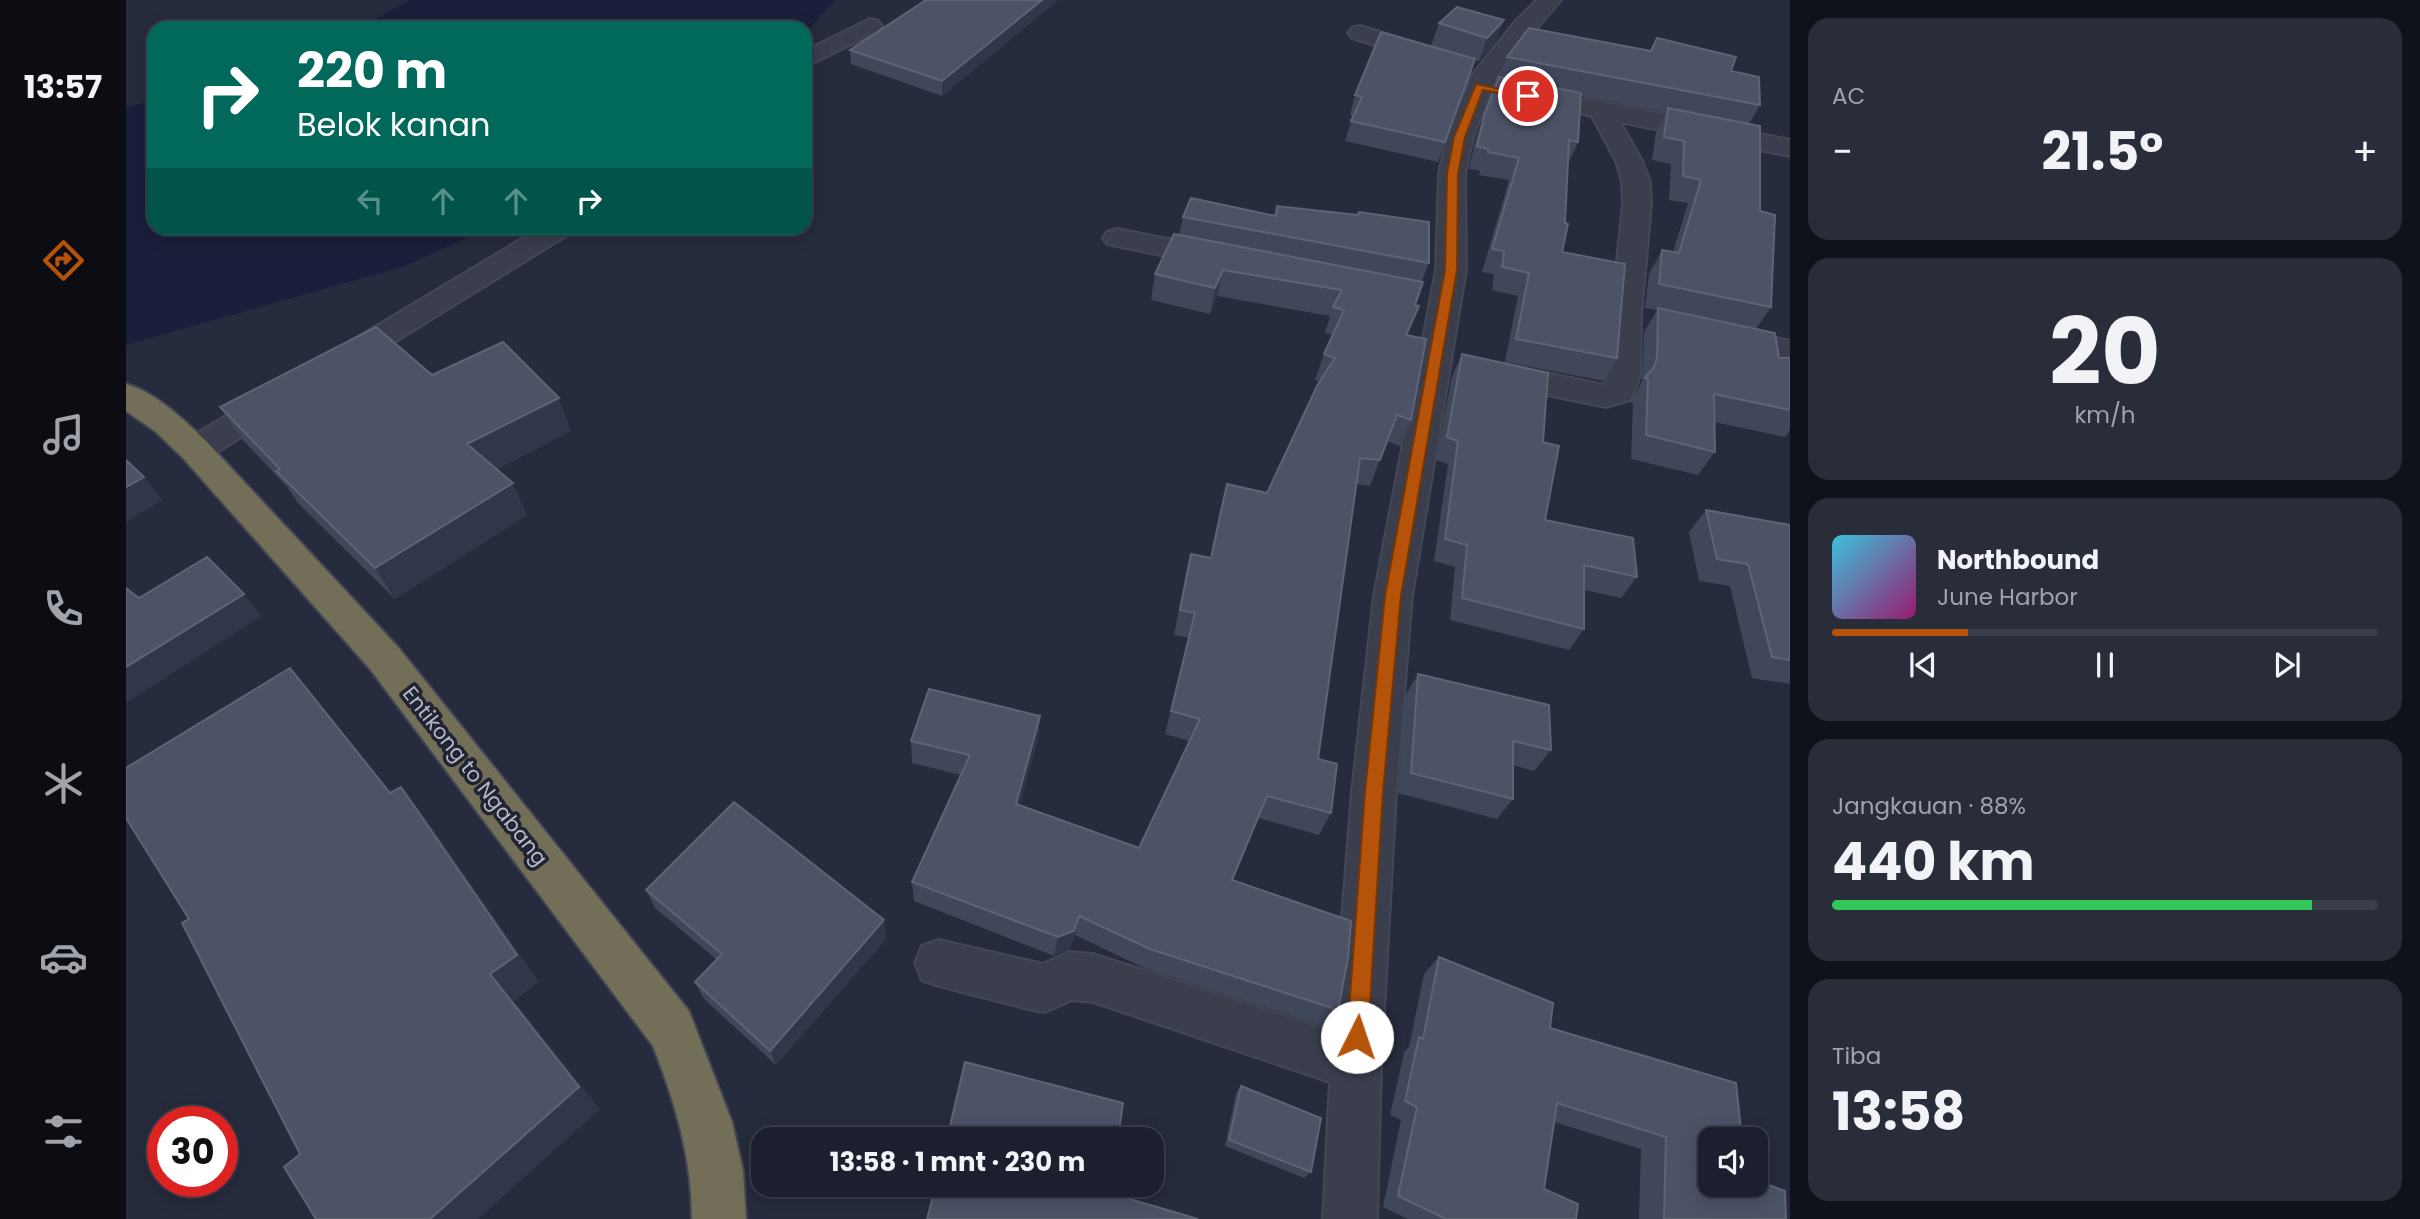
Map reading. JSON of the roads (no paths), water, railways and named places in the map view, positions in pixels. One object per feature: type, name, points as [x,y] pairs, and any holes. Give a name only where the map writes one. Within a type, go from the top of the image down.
[{"type":"highway","name":"Entikong to Ngabang","points":[[126,395],[181,437],[384,658],[671,1029],[691,1077],[710,1137],[720,1199],[719,1219]]},
{"type":"street","points":[[1350,1219],[1356,1065],[1374,792],[1393,596],[1455,364],[1431,299],[1451,270],[1452,174],[1476,76],[1550,0]]},
{"type":"street","points":[[812,56],[870,26]]},
{"type":"street","points":[[1360,33],[1476,76]]},
{"type":"street","points":[[1561,102],[1790,148]]},
{"type":"street","points":[[1455,364],[1591,394],[1615,395],[1620,390],[1640,319],[1636,182],[1629,161],[1601,110]]},
{"type":"street","points":[[181,437],[308,381],[548,235]]},
{"type":"street","points":[[1117,238],[1250,264]]},
{"type":"street","points":[[1695,330],[1790,351]]},
{"type":"street","points":[[939,963],[1045,988],[1069,976],[1093,978],[1356,1065]]},
{"type":"water","points":[[410,0],[835,0],[812,26],[812,21],[371,21]]},
{"type":"water","points":[[147,102],[147,235],[473,235],[402,267],[126,345],[126,107]]}]
